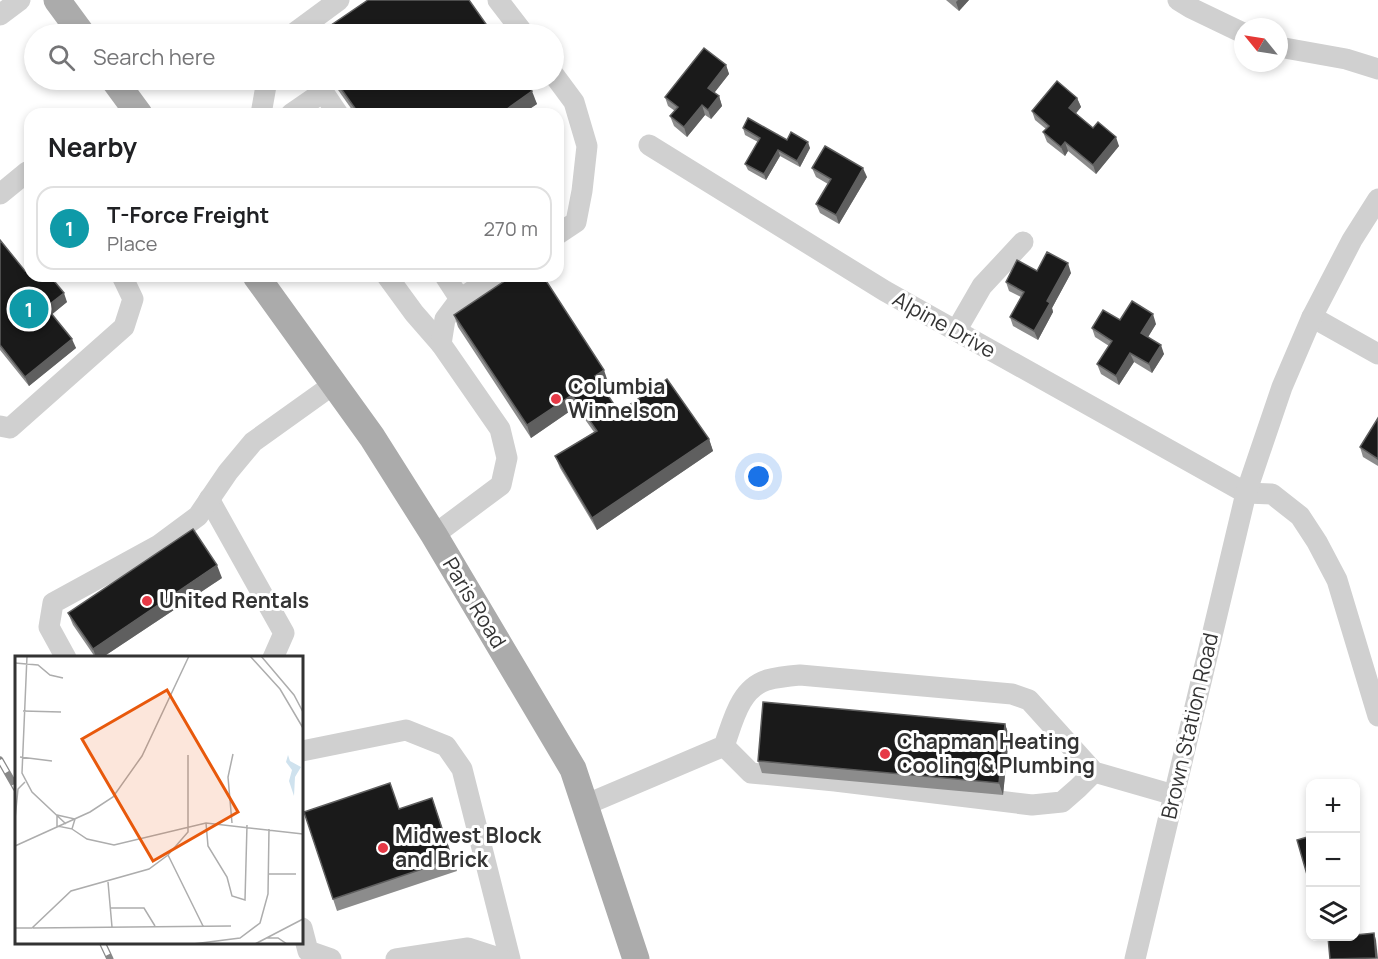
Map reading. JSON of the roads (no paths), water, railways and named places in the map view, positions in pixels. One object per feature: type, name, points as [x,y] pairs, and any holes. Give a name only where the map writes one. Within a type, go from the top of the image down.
[{"type":"main road","points":[[57,0],[75,24]]},
{"type":"main road","points":[[121,90],[135,108]]},
{"type":"main road","name":"Paris Road","points":[[260,282],[372,437],[573,769],[636,959]]},
{"type":"street","points":[[0,15],[20,0]]},
{"type":"street","points":[[307,24],[339,0]]},
{"type":"street","points":[[498,0],[516,24]]},
{"type":"street","points":[[1178,0],[1234,29]]},
{"type":"street","points":[[1288,49],[1346,59],[1378,69]]},
{"type":"street","points":[[564,89],[573,102],[587,146],[576,222],[564,230]]},
{"type":"street","points":[[265,108],[266,90]]},
{"type":"street","points":[[297,108],[315,90]]},
{"type":"street","points":[[322,90],[334,108]]},
{"type":"street","name":"Alpine Drive","points":[[649,145],[885,291],[1246,494]]},
{"type":"street","points":[[0,194],[24,174]]},
{"type":"street","name":"Brown Station Road","points":[[1135,959],[1246,494],[1282,387],[1312,317],[1352,240],[1378,199]]},
{"type":"street","points":[[956,331],[982,286],[1023,242]]},
{"type":"street","points":[[0,426],[10,429],[124,327],[133,299],[125,282]]},
{"type":"street","points":[[391,282],[441,344],[500,429],[507,458],[501,485],[434,536]]},
{"type":"street","points":[[449,282],[460,299]]},
{"type":"street","points":[[441,344],[445,319],[460,299],[486,282]]},
{"type":"street","points":[[1312,317],[1378,354]]},
{"type":"street","points":[[65,656],[49,627],[53,603],[159,545],[198,516],[228,472],[253,442],[334,384]]},
{"type":"street","points":[[1246,494],[1272,494],[1300,516],[1317,542],[1337,580],[1378,716]]},
{"type":"street","points":[[209,499],[284,633],[273,656]]},
{"type":"street","points":[[585,805],[724,746],[742,700],[752,689],[759,683],[769,680],[800,675],[1012,694],[1029,700],[1094,772],[1174,795]]},
{"type":"street","points":[[303,751],[406,729],[446,746],[462,769],[510,959]]},
{"type":"street","points":[[724,746],[751,773],[1032,805],[1062,802],[1094,772]]},
{"type":"street","points":[[303,932],[308,951],[331,959]]},
{"type":"street","points":[[396,959],[468,948],[502,959]]},
{"type":"railway","points":[[0,760],[15,786]]},
{"type":"railway","points":[[103,944],[110,959]]},
{"type":"place","name":"T-Force Freight","points":[[29,309]]},
{"type":"place","name":"Columbia Winnelson","points":[[556,399]]},
{"type":"place","name":"United Rentals","points":[[147,601]]},
{"type":"place","name":"Chapman Heating Cooling & Plumbing","points":[[885,754]]},
{"type":"place","name":"Midwest Block and Brick","points":[[383,848]]}]
